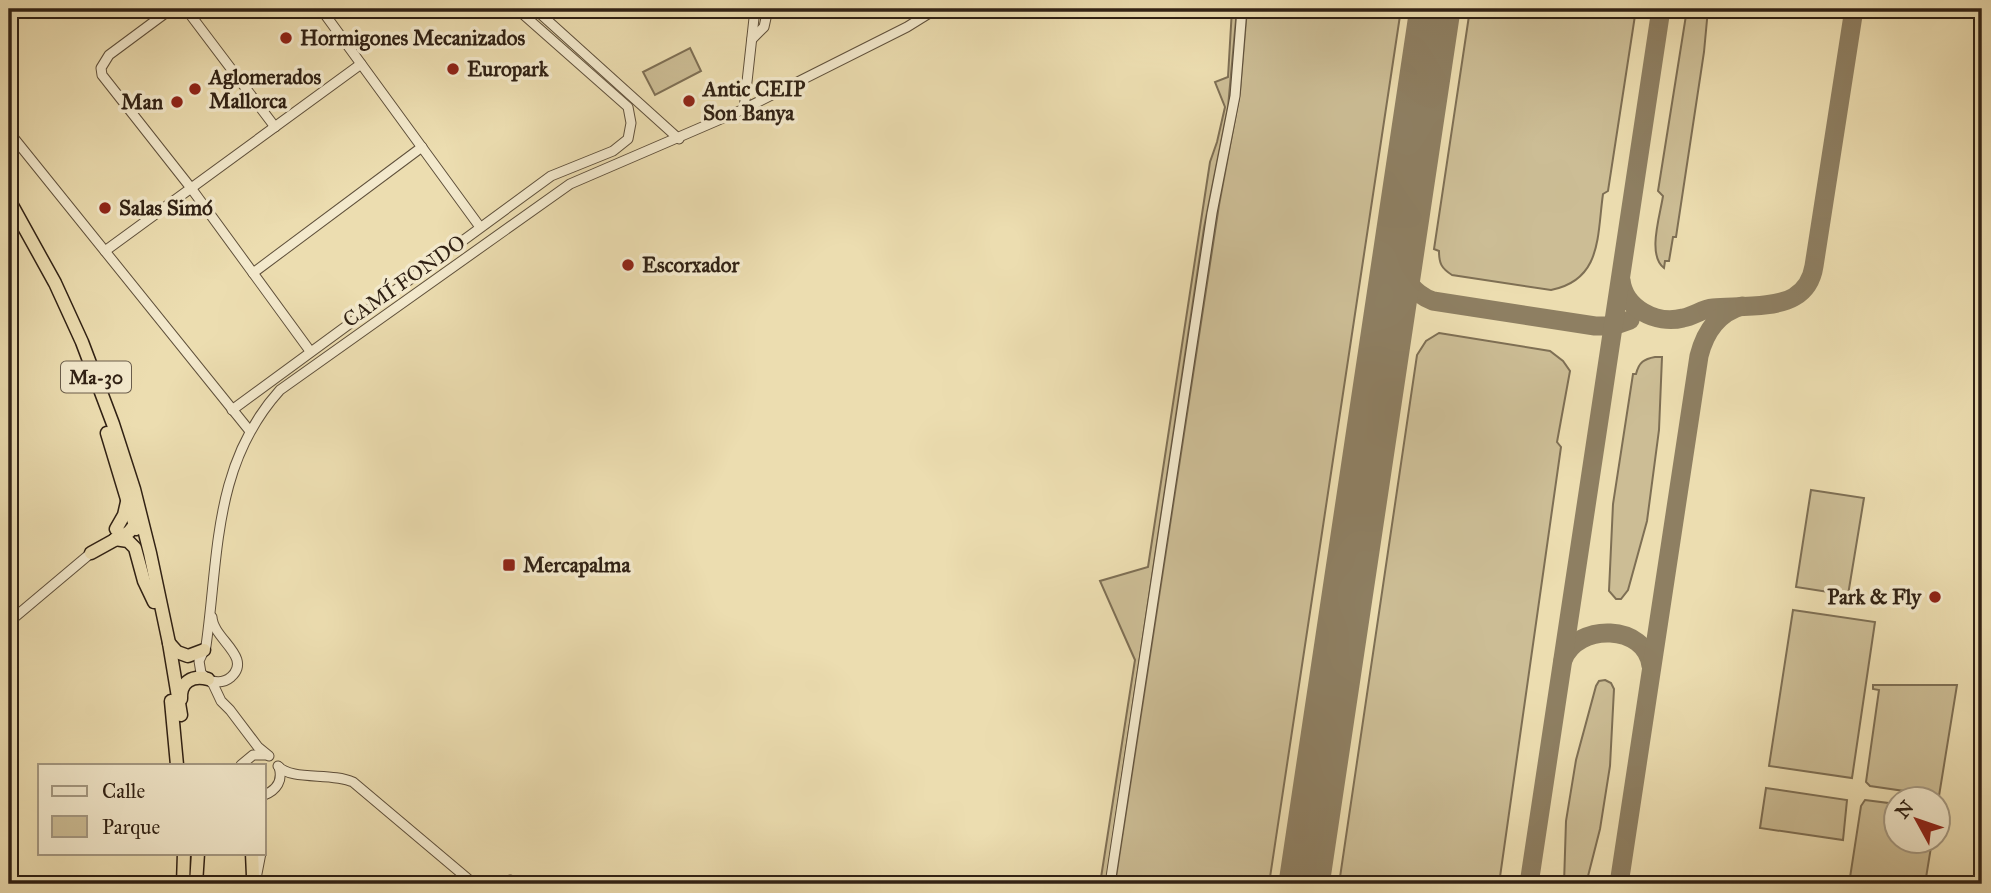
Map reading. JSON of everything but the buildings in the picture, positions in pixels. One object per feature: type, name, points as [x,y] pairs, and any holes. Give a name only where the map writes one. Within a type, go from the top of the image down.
[{"type":"highway","name":"Ma-30","points":[[9,200],[71,317],[101,390],[139,510],[157,600],[177,764]]},
{"type":"highway","points":[[36,250],[94,393],[136,532]]},
{"type":"highway","points":[[101,390],[137,518],[136,532]]},
{"type":"highway","points":[[115,534],[125,512],[126,495]]},
{"type":"highway","points":[[91,553],[124,525],[136,532]]},
{"type":"highway","name":"Ma-30","points":[[136,532],[169,643],[186,764]]},
{"type":"highway","points":[[115,534],[135,548],[146,586],[157,600]]},
{"type":"highway","points":[[169,643],[177,652],[188,656],[204,650]]},
{"type":"highway","points":[[181,715],[181,691],[184,684],[195,678],[208,679]]},
{"type":"highway","points":[[183,884],[184,854]]},
{"type":"highway","points":[[191,854],[193,884]]},
{"type":"highway","points":[[193,884],[198,854]]},
{"type":"highway","points":[[252,854],[254,882]]},
{"type":"street","points":[[172,9],[109,55],[101,68],[102,75],[191,188],[310,351]]},
{"type":"street","points":[[186,9],[275,127]]},
{"type":"street","points":[[321,9],[480,227]]},
{"type":"street","points":[[232,410],[551,176],[613,151],[628,139],[631,123],[628,107],[517,9]]},
{"type":"street","points":[[534,9],[679,139]]},
{"type":"street","points":[[744,109],[755,9]]},
{"type":"street","points":[[752,39],[764,27],[768,9]]},
{"type":"street","name":"CAMÍ FONDO","points":[[204,650],[222,507],[231,474],[249,430],[262,409],[280,390],[569,184],[744,109],[907,27],[936,9]]},
{"type":"street","points":[[1111,884],[1212,213],[1235,96],[1242,9]]},
{"type":"street","points":[[104,251],[362,64]]},
{"type":"street","points":[[9,132],[249,430]]},
{"type":"street","points":[[253,273],[422,147]]},
{"type":"street","points":[[9,622],[91,553]]},
{"type":"street","points":[[211,607],[214,628],[237,657],[237,666],[225,690],[230,710]]},
{"type":"street","points":[[231,648],[215,644],[204,650],[199,664],[201,673],[215,687],[221,701],[258,747],[288,774],[338,776],[358,785],[474,884]]},
{"type":"street","points":[[208,679],[220,682],[230,678]]},
{"type":"street","points":[[242,764],[247,749],[244,729]]},
{"type":"street","points":[[243,764],[253,755],[269,756]]},
{"type":"street","points":[[269,793],[281,776],[278,765]]},
{"type":"street","points":[[269,793],[287,780],[314,775]]},
{"type":"street","points":[[254,882],[259,854]]},
{"type":"street","points":[[501,884],[510,880],[511,884]]},
{"type":"green space","points":[[1232,9],[1237,9],[1228,107],[1204,228],[1106,884],[1100,884],[1135,660],[1100,581],[1148,567],[1210,162],[1225,107],[1215,82],[1228,77]]},
{"type":"green space","points":[[1247,9],[1401,9],[1269,884],[1115,884],[1219,205],[1240,92]]},
{"type":"green space","points":[[1470,9],[1636,9],[1608,191],[1603,194],[1594,254],[1580,277],[1568,285],[1551,290],[1452,275],[1440,262],[1439,251],[1434,249]]},
{"type":"green space","points":[[1687,9],[1708,9],[1676,237],[1673,237],[1669,261],[1665,261],[1664,268],[1659,262],[1655,245],[1663,196],[1658,191]]},
{"type":"green space","points":[[690,48],[701,71],[655,95],[643,72]]},
{"type":"green space","points":[[1439,333],[1550,351],[1563,361],[1570,371],[1557,442],[1561,447],[1499,884],[1339,884],[1417,355],[1426,341]]},
{"type":"green space","points":[[1662,357],[1659,430],[1647,521],[1628,590],[1621,599],[1616,599],[1609,591],[1613,504],[1633,374],[1636,374],[1642,362]]},
{"type":"green space","points":[[1811,490],[1864,498],[1848,595],[1796,587]]},
{"type":"green space","points":[[1793,610],[1875,622],[1852,778],[1769,766]]},
{"type":"green space","points":[[1599,681],[1611,683],[1614,689],[1610,766],[1600,829],[1586,884],[1564,884],[1566,821],[1576,760],[1596,686]]},
{"type":"green space","points":[[1873,685],[1957,685],[1941,784],[1882,784],[1882,788],[1870,786],[1866,782],[1879,690],[1873,689]]},
{"type":"green space","points":[[1766,788],[1847,800],[1843,840],[1760,828]]},
{"type":"green space","points":[[1865,800],[1882,802],[1882,854],[1930,854],[1925,884],[1849,884],[1861,806]]},
{"type":"taxiway","points":[[1529,884],[1661,9]]},
{"type":"taxiway","points":[[1621,280],[1623,290],[1635,306],[1652,316],[1673,320],[1713,308],[1786,301],[1805,288],[1814,266],[1854,9]]},
{"type":"taxiway","points":[[1397,256],[1409,283],[1419,294],[1433,301],[1595,326],[1613,326],[1630,320]]},
{"type":"taxiway","points":[[1619,884],[1699,356],[1709,331],[1719,319],[1742,306]]},
{"type":"taxiway","points":[[1563,660],[1571,648],[1582,639],[1610,633],[1637,642],[1646,652],[1651,666]]},
{"type":"runway","points":[[1304,884],[1435,9]]},
{"type":"place","name":"Hormigones Mecanizados","points":[[286,38]]},
{"type":"place","name":"Europark","points":[[453,69]]},
{"type":"place","name":"Aglomerados Mallorca","points":[[195,89]]},
{"type":"place","name":"Antic CEIP Son Banya","points":[[689,101]]},
{"type":"place","name":"Man","points":[[177,102]]},
{"type":"place","name":"Salas Simó","points":[[105,208]]},
{"type":"place","name":"Escorxador","points":[[628,265]]},
{"type":"place","name":"Mercapalma","points":[[509,565]]},
{"type":"place","name":"Park & Fly","points":[[1935,597]]}]
